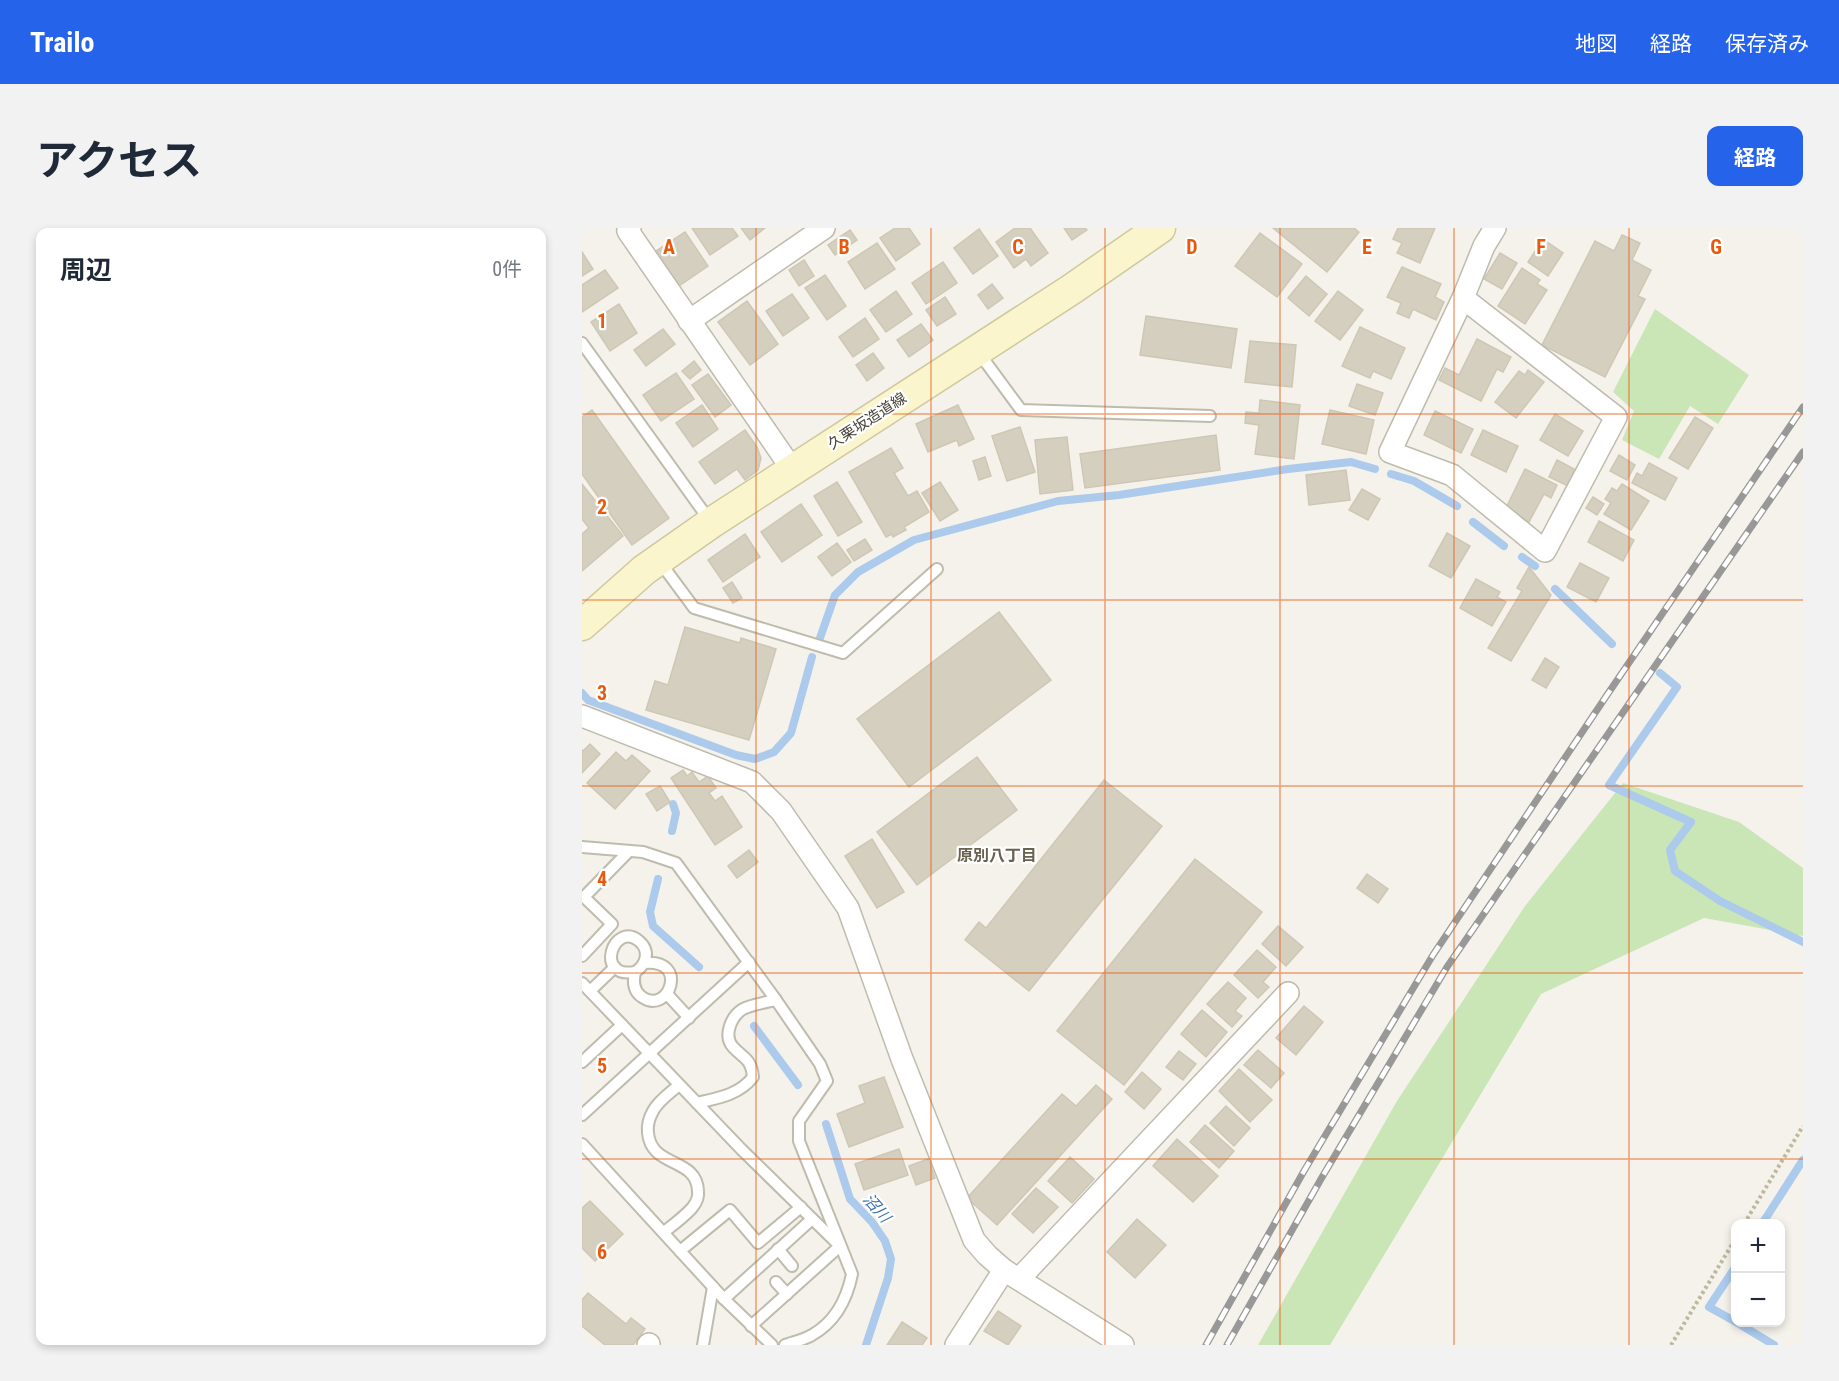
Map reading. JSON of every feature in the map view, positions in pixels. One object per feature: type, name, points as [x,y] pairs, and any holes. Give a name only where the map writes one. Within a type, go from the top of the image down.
[{"type":"main road","name":"久栗坂造道線","points":[[582,626],[644,570],[711,523],[1072,289],[1160,228]]},
{"type":"street","points":[[630,228],[628,231],[688,321],[792,469]]},
{"type":"street","points":[[688,321],[824,228]]},
{"type":"street","points":[[1463,298],[1616,417],[1545,551],[1452,475],[1390,452],[1463,298],[1484,246],[1495,228]]},
{"type":"street","points":[[582,716],[752,782],[781,811],[848,908],[902,1059],[974,1240],[987,1255],[1012,1274],[1123,1345]]},
{"type":"street","points":[[956,1345],[1012,1274],[1288,993]]},
{"type":"lane","points":[[582,344],[711,523]]},
{"type":"lane","points":[[977,350],[1021,410],[1210,416]]},
{"type":"lane","points":[[658,560],[694,608],[843,653],[937,569]]},
{"type":"lane","points":[[582,847],[643,852],[676,862],[776,1000],[820,1065],[827,1081],[799,1121],[799,1141],[852,1274],[849,1290],[836,1316],[809,1340],[785,1345]]},
{"type":"lane","points":[[582,956],[612,924],[584,897],[629,851]]},
{"type":"lane","points":[[626,937],[640,941],[645,948],[646,955],[641,968],[635,972],[621,972],[615,967],[610,953],[613,945],[626,937]]},
{"type":"lane","points":[[582,1114],[749,962]]},
{"type":"lane","points":[[635,972],[633,981],[641,997],[650,1000],[659,999],[667,994],[672,978],[669,970],[662,964],[644,963]]},
{"type":"lane","points":[[615,967],[584,986],[742,1150],[840,1246]]},
{"type":"lane","points":[[667,994],[689,1018]]},
{"type":"lane","points":[[697,1104],[733,1094],[747,1085],[753,1077],[752,1068],[745,1056],[729,1041],[729,1028],[743,1009],[776,1000]]},
{"type":"lane","points":[[582,1062],[622,1024]]},
{"type":"lane","points":[[664,1232],[692,1208],[699,1197],[698,1184],[692,1173],[663,1158],[651,1148],[648,1136],[647,1124],[653,1109],[679,1085]]},
{"type":"lane","points":[[582,1144],[724,1299],[772,1345]]},
{"type":"lane","points":[[680,1251],[730,1210],[758,1243],[801,1207]]},
{"type":"lane","points":[[724,1299],[812,1219]]},
{"type":"lane","points":[[752,1326],[840,1246]]},
{"type":"lane","points":[[778,1249],[792,1266]]},
{"type":"lane","points":[[776,1282],[787,1294]]},
{"type":"lane","points":[[703,1345],[713,1287]]},
{"type":"path","points":[[1747,1219],[1803,1126]]},
{"type":"path","points":[[1671,1345],[1731,1246]]},
{"type":"green space","points":[[1655,309],[1749,375],[1718,424],[1690,406],[1659,459],[1622,440],[1634,411],[1613,392]]},
{"type":"green space","points":[[1623,783],[1739,822],[1803,868],[1803,936],[1704,918],[1541,994],[1330,1345],[1258,1345],[1397,1101],[1525,906]]},
{"type":"building","points":[[692,228],[732,228],[738,236],[710,255]]},
{"type":"building","points":[[741,228],[765,228],[750,240]]},
{"type":"building","points":[[895,228],[909,228],[920,244],[896,261],[880,238]]},
{"type":"building","points":[[1015,228],[1030,228],[1048,253],[1031,266],[1026,259],[1014,268],[996,242]]},
{"type":"building","points":[[1064,228],[1085,228],[1087,230],[1072,240]]},
{"type":"building","points":[[1273,228],[1354,228],[1359,232],[1327,272]]},
{"type":"building","points":[[1398,228],[1435,228],[1420,263],[1397,253],[1402,243],[1393,239]]},
{"type":"building","points":[[979,229],[998,256],[973,274],[954,248]]},
{"type":"building","points":[[850,230],[857,240],[835,255],[828,245]]},
{"type":"building","points":[[685,232],[708,266],[679,286],[656,251]]},
{"type":"building","points":[[1260,233],[1302,264],[1277,297],[1235,266]]},
{"type":"building","points":[[1622,235],[1640,243],[1632,260],[1651,270],[1638,296],[1645,299],[1605,377],[1542,345],[1595,241],[1614,251]]},
{"type":"building","points":[[1543,239],[1563,253],[1548,276],[1528,262]]},
{"type":"building","points":[[877,243],[895,269],[865,289],[848,262]]},
{"type":"building","points":[[582,252],[593,269],[582,276]]},
{"type":"building","points":[[1500,253],[1517,263],[1502,289],[1484,279]]},
{"type":"building","points":[[804,260],[814,276],[799,286],[789,270]]},
{"type":"building","points":[[943,262],[957,283],[926,304],[912,283]]},
{"type":"building","points":[[1402,267],[1441,284],[1435,297],[1444,302],[1436,320],[1413,309],[1409,318],[1397,313],[1401,303],[1387,297]]},
{"type":"building","points":[[1522,268],[1540,280],[1537,284],[1547,290],[1525,324],[1498,306]]},
{"type":"building","points":[[605,270],[618,288],[582,312],[582,285]]},
{"type":"building","points":[[825,275],[846,306],[827,320],[805,288]]},
{"type":"building","points":[[1306,276],[1327,294],[1309,316],[1288,298]]},
{"type":"building","points":[[992,284],[1003,298],[988,309],[978,295]]},
{"type":"building","points":[[896,291],[912,314],[886,332],[870,310]]},
{"type":"building","points":[[1338,291],[1363,310],[1340,340],[1315,321]]},
{"type":"building","points":[[792,294],[809,318],[783,336],[766,311]]},
{"type":"building","points":[[945,297],[956,314],[937,326],[926,310]]},
{"type":"building","points":[[747,301],[778,344],[750,365],[718,322]]},
{"type":"building","points":[[619,304],[637,333],[610,351],[591,322]]},
{"type":"building","points":[[1146,316],[1237,329],[1231,368],[1140,355]]},
{"type":"building","points":[[865,318],[879,339],[853,357],[839,337]]},
{"type":"building","points":[[921,324],[933,340],[909,357],[897,340]]},
{"type":"building","points":[[1360,327],[1405,348],[1391,379],[1373,371],[1370,378],[1342,366]]},
{"type":"building","points":[[663,329],[675,344],[646,366],[634,350]]},
{"type":"building","points":[[1477,339],[1511,357],[1503,372],[1497,369],[1481,401],[1439,380],[1445,368],[1459,375]]},
{"type":"building","points":[[1250,341],[1296,345],[1292,387],[1245,382]]},
{"type":"building","points":[[873,353],[884,368],[867,381],[856,365]]},
{"type":"building","points":[[694,361],[701,370],[690,379],[682,371]]},
{"type":"building","points":[[1528,370],[1544,382],[1516,418],[1495,402],[1519,371],[1525,375]]},
{"type":"building","points":[[676,373],[694,399],[661,421],[643,395]]},
{"type":"building","points":[[708,374],[731,405],[715,417],[692,385]]},
{"type":"building","points":[[1357,384],[1383,393],[1375,415],[1349,406]]},
{"type":"building","points":[[1260,400],[1300,405],[1294,459],[1255,454],[1259,425],[1245,423],[1246,412],[1259,413]]},
{"type":"building","points":[[702,405],[718,429],[693,447],[676,423]]},
{"type":"building","points":[[958,405],[974,439],[959,446],[957,440],[928,452],[916,424]]},
{"type":"building","points":[[592,410],[669,518],[632,545],[582,474],[582,417]]},
{"type":"building","points":[[1330,410],[1374,420],[1366,454],[1322,444]]},
{"type":"building","points":[[1435,411],[1473,429],[1461,453],[1424,435]]},
{"type":"building","points":[[1555,414],[1583,431],[1568,456],[1540,440]]},
{"type":"building","points":[[1695,417],[1713,428],[1688,469],[1669,458]]},
{"type":"building","points":[[1020,427],[1035,472],[1007,481],[992,436]]},
{"type":"building","points":[[745,430],[757,447],[761,458],[758,470],[745,480],[737,469],[715,484],[699,462]]},
{"type":"building","points":[[1483,430],[1518,446],[1506,472],[1471,455]]},
{"type":"building","points":[[1216,435],[1220,470],[1085,488],[1080,454]]},
{"type":"building","points":[[1067,437],[1073,490],[1040,494],[1035,440]]},
{"type":"building","points":[[891,448],[903,468],[894,473],[908,496],[917,491],[929,512],[904,527],[906,530],[893,537],[892,534],[886,537],[849,472]]},
{"type":"building","points":[[1619,455],[1635,465],[1627,480],[1610,471]]},
{"type":"building","points":[[985,457],[991,476],[979,480],[973,461]]},
{"type":"building","points":[[1557,460],[1576,470],[1568,486],[1549,477]]},
{"type":"building","points":[[1649,463],[1677,478],[1665,500],[1632,483],[1637,473],[1642,476]]},
{"type":"building","points":[[1525,469],[1557,485],[1551,498],[1544,494],[1529,522],[1505,510]]},
{"type":"building","points":[[1346,470],[1350,500],[1309,505],[1306,475]]},
{"type":"building","points":[[837,482],[862,522],[838,536],[814,496]]},
{"type":"building","points":[[940,482],[958,510],[940,521],[922,493]]},
{"type":"building","points":[[582,484],[623,536],[582,571],[582,534],[589,528],[582,519]]},
{"type":"building","points":[[1622,484],[1649,501],[1631,530],[1604,514],[1611,503],[1605,499],[1612,488],[1617,491]]},
{"type":"building","points":[[1362,489],[1380,499],[1368,520],[1349,510]]},
{"type":"building","points":[[1593,497],[1604,504],[1597,515],[1586,508]]},
{"type":"building","points":[[801,504],[822,535],[782,562],[761,532]]},
{"type":"building","points":[[1599,521],[1634,540],[1623,561],[1588,542]]},
{"type":"building","points":[[1447,533],[1470,546],[1451,578],[1429,566]]},
{"type":"building","points":[[745,534],[760,557],[723,582],[708,560]]},
{"type":"building","points":[[865,539],[872,550],[854,561],[847,550]]},
{"type":"building","points":[[837,543],[851,562],[832,576],[818,557]]},
{"type":"building","points":[[1580,563],[1609,578],[1596,602],[1567,587]]},
{"type":"building","points":[[1529,567],[1551,595],[1511,661],[1488,648],[1522,591],[1517,588]]},
{"type":"building","points":[[1476,579],[1500,592],[1497,597],[1506,602],[1492,626],[1460,608]]},
{"type":"building","points":[[732,582],[742,598],[733,603],[723,588]]},
{"type":"building","points":[[999,612],[1051,680],[909,787],[857,719]]},
{"type":"building","points":[[685,627],[740,643],[741,638],[776,649],[749,740],[646,710],[655,681],[668,685]]},
{"type":"building","points":[[1545,658],[1559,667],[1546,688],[1532,680]]},
{"type":"building","points":[[590,744],[600,754],[582,773],[582,750]]},
{"type":"building","points":[[616,752],[626,761],[632,755],[650,771],[615,809],[587,783]]},
{"type":"building","points":[[977,757],[1017,810],[917,885],[877,832]]},
{"type":"building","points":[[683,770],[687,776],[692,772],[699,782],[708,776],[716,788],[709,793],[715,801],[722,796],[742,827],[715,845],[671,778]]},
{"type":"building","points":[[1104,780],[1162,826],[1029,991],[965,940],[979,922],[986,928]]},
{"type":"building","points":[[660,786],[670,802],[657,811],[646,794]]},
{"type":"building","points":[[872,839],[904,892],[877,908],[845,856]]},
{"type":"building","points":[[749,850],[758,862],[737,878],[728,866]]},
{"type":"building","points":[[1195,859],[1262,912],[1124,1085],[1057,1031]]},
{"type":"building","points":[[1367,874],[1388,889],[1378,903],[1357,888]]},
{"type":"building","points":[[1278,926],[1303,947],[1286,966],[1262,944]]},
{"type":"building","points":[[1257,950],[1276,967],[1263,982],[1269,987],[1258,998],[1234,975]]},
{"type":"building","points":[[1228,982],[1246,998],[1235,1011],[1242,1016],[1232,1027],[1207,1004]]},
{"type":"building","points":[[1304,1006],[1323,1022],[1296,1055],[1276,1038]]},
{"type":"building","points":[[1202,1010],[1227,1032],[1206,1057],[1181,1034]]},
{"type":"building","points":[[1258,1050],[1284,1073],[1271,1088],[1244,1065]]},
{"type":"building","points":[[1179,1051],[1196,1064],[1183,1080],[1166,1067]]},
{"type":"building","points":[[1239,1069],[1272,1100],[1250,1122],[1219,1091]]},
{"type":"building","points":[[1142,1072],[1161,1089],[1144,1109],[1125,1092]]},
{"type":"building","points":[[884,1077],[903,1127],[849,1147],[837,1114],[865,1103],[859,1086]]},
{"type":"building","points":[[1096,1085],[1112,1099],[997,1225],[967,1198],[1062,1094],[1076,1106]]},
{"type":"building","points":[[1226,1106],[1250,1128],[1234,1146],[1210,1123]]},
{"type":"building","points":[[1205,1125],[1234,1151],[1219,1168],[1190,1142]]},
{"type":"building","points":[[1177,1139],[1218,1176],[1193,1202],[1153,1166]]},
{"type":"building","points":[[899,1149],[908,1175],[864,1190],[855,1164]]},
{"type":"building","points":[[1070,1157],[1094,1179],[1072,1203],[1048,1181]]},
{"type":"building","points":[[928,1159],[935,1178],[916,1185],[909,1166]]},
{"type":"building","points":[[1036,1188],[1058,1207],[1033,1233],[1012,1214]]},
{"type":"building","points":[[590,1201],[623,1234],[595,1261],[582,1248],[582,1208]]},
{"type":"building","points":[[1137,1219],[1166,1245],[1135,1278],[1107,1252]]},
{"type":"building","points":[[588,1293],[626,1324],[631,1318],[645,1329],[633,1345],[605,1345],[582,1326],[582,1300]]},
{"type":"building","points":[[998,1311],[1021,1326],[1008,1345],[984,1331]]},
{"type":"building","points":[[902,1322],[927,1338],[922,1345],[887,1345]]},
{"type":"waterway","points":[[820,638],[835,595],[858,572],[914,540],[1058,501],[1119,495],[1288,469],[1351,462],[1375,469]]},
{"type":"waterway","points":[[1391,474],[1414,481],[1457,506]]},
{"type":"waterway","points":[[1473,522],[1504,546]]},
{"type":"waterway","points":[[1522,557],[1535,566]]},
{"type":"waterway","points":[[1555,589],[1612,644]]},
{"type":"waterway","points":[[582,693],[588,700],[736,755],[755,759],[774,752],[791,733],[812,657]]},
{"type":"waterway","points":[[1660,673],[1677,687],[1609,785],[1691,822],[1670,850],[1675,871],[1720,901],[1803,942]]},
{"type":"waterway","name":"沼川","points":[[672,831],[676,813],[673,804]]},
{"type":"waterway","name":"沼川","points":[[658,879],[650,912],[653,926],[699,967]]},
{"type":"waterway","name":"沼川","points":[[754,1026],[798,1085]]},
{"type":"waterway","name":"沼川","points":[[826,1124],[850,1199],[872,1222],[885,1241],[891,1259],[888,1278],[866,1345]]},
{"type":"waterway","points":[[1765,1219],[1803,1160]]},
{"type":"waterway","points":[[1731,1274],[1709,1307],[1731,1319]]},
{"type":"waterway","points":[[1744,1327],[1774,1345]]},
{"type":"railway","points":[[1206,1345],[1304,1171],[1433,955],[1803,407]]},
{"type":"railway","points":[[1227,1345],[1321,1179],[1447,967],[1803,452]]},
{"type":"district","name":"原別八丁目","points":[[997,855]]}]
